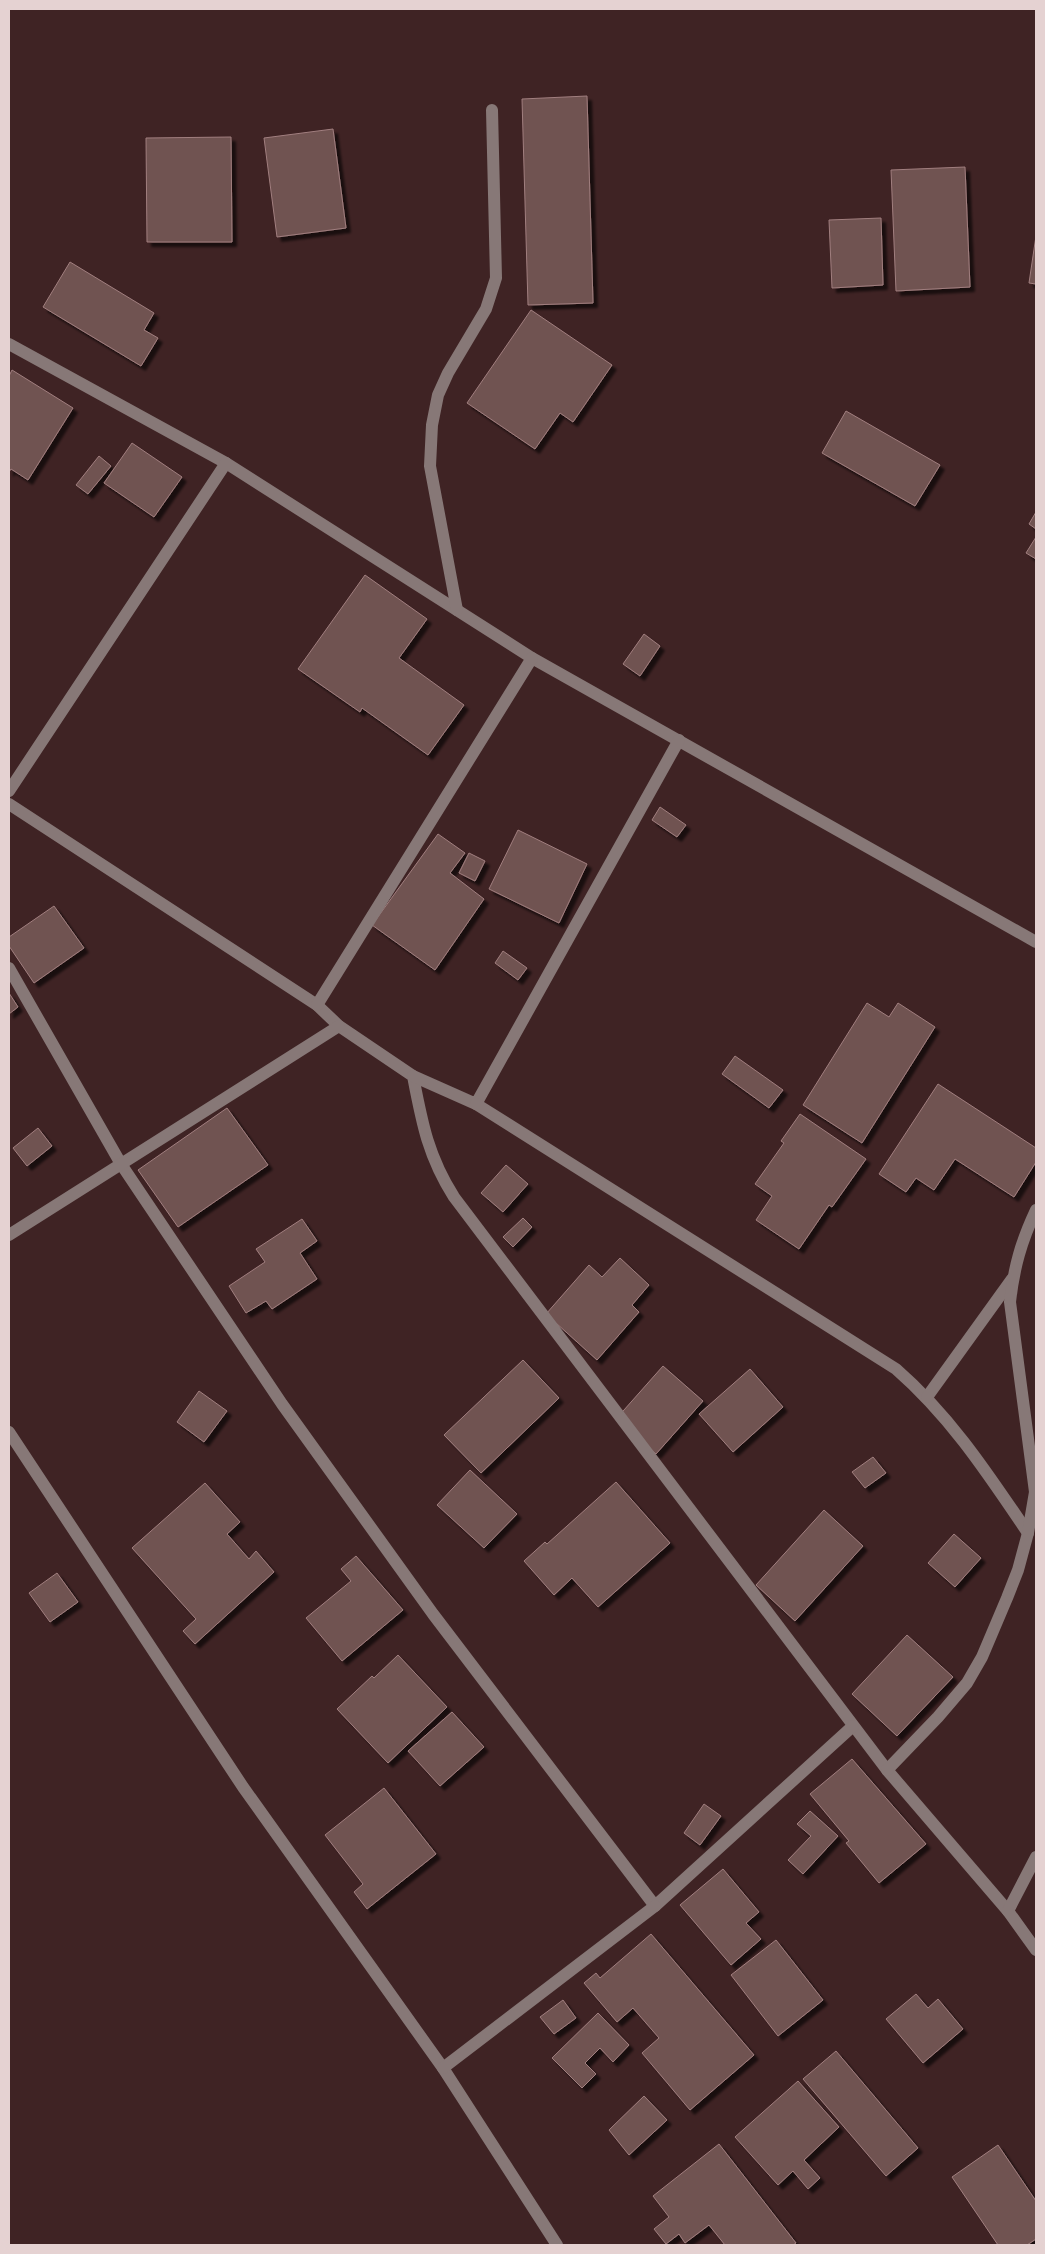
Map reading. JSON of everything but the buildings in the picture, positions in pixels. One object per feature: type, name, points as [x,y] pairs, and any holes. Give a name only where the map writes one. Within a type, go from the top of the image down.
[{"type":"street","points":[[457,610],[430,466],[432,425],[438,395],[448,373],[486,309],[496,278],[492,110]]},
{"type":"street","points":[[11,350],[226,463],[532,658],[1036,942]]},
{"type":"street","points":[[9,791],[226,463]]},
{"type":"street","points":[[317,1005],[532,658]]},
{"type":"street","points":[[476,1104],[679,740]]},
{"type":"street","points":[[9,804],[317,1005],[339,1026],[413,1076],[476,1104],[896,1369],[927,1397],[968,1445],[1028,1533]]},
{"type":"street","points":[[9,968],[121,1164],[288,1412],[433,1614],[655,1906]]},
{"type":"street","points":[[9,1235],[339,1026]]},
{"type":"street","points":[[413,1076],[424,1133],[438,1173],[454,1198],[887,1770],[1008,1911],[1036,1950]]},
{"type":"street","points":[[887,1770],[938,1718],[967,1683],[982,1657],[1007,1598],[1018,1570],[1028,1533],[1035,1492],[1010,1302],[1013,1278],[1023,1237],[1036,1210]]},
{"type":"street","points":[[927,1397],[1013,1278]]},
{"type":"street","points":[[9,1432],[243,1787],[443,2068],[557,2245]]},
{"type":"street","points":[[443,2068],[655,1906],[853,1726]]},
{"type":"street","points":[[1008,1911],[1036,1857]]}]
